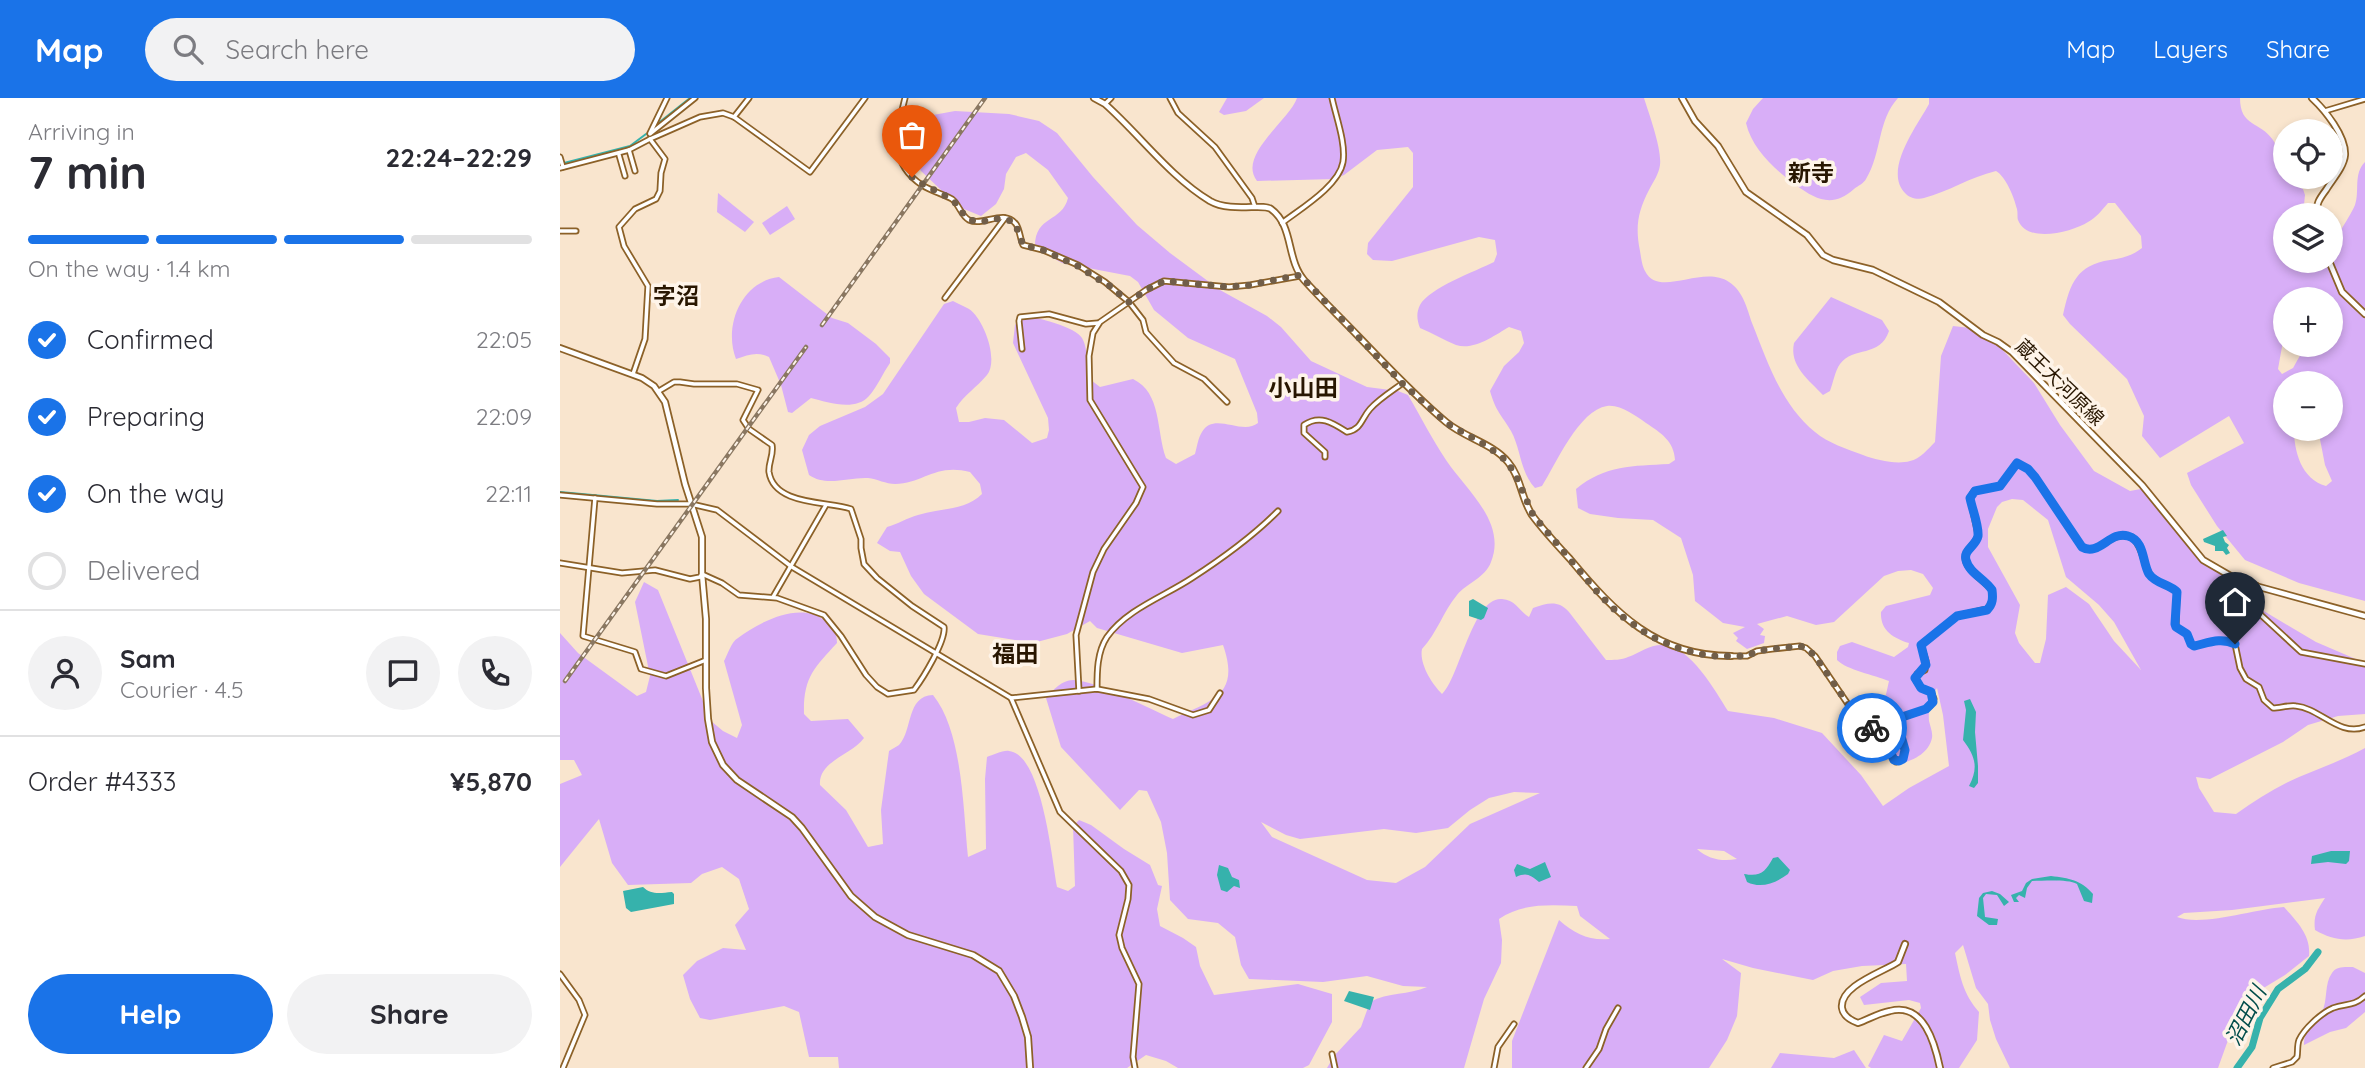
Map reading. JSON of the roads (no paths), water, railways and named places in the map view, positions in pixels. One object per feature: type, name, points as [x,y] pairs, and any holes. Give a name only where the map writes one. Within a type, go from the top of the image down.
[{"type":"street","points":[[650,136],[667,98]]},
{"type":"street","points":[[561,164],[629,150],[695,98]]},
{"type":"street","points":[[734,117],[748,98]]},
{"type":"street","points":[[650,136],[700,117],[723,113],[734,117],[810,172],[864,98]]},
{"type":"street","points":[[905,98],[899,120],[897,147],[905,168],[923,186],[952,200],[969,220],[1005,218],[1015,223],[1023,245],[1043,250],[1105,282],[1129,302],[1143,320],[1146,332],[1174,363],[1204,379],[1227,402]]},
{"type":"street","points":[[1094,98],[1105,104],[1175,173],[1210,200],[1222,206],[1268,207],[1288,234],[1292,258],[1300,275],[1402,383],[1448,424],[1507,461],[1533,515],[1620,615],[1650,636],[1681,649],[1709,656],[1747,656],[1757,651],[1800,646],[1806,648],[1815,656],[1852,710],[1884,739],[1894,760],[1903,759],[1905,750],[1896,719],[1926,709],[1934,699],[1931,692],[1921,688],[1915,678],[1926,665],[1921,645],[1957,616],[1987,610],[1992,602],[1992,590],[1972,570],[1966,559],[1966,554],[1978,534],[1971,494],[2000,486],[2017,463],[2035,477],[2082,547],[2087,550],[2095,549],[2113,537],[2132,537],[2142,550],[2149,574],[2177,592],[2176,627],[2187,634],[2194,646],[2220,640],[2235,644],[2240,668],[2246,680],[2262,691],[2264,700],[2273,708],[2297,706],[2343,728],[2352,730],[2365,727]]},
{"type":"street","points":[[1105,104],[1111,98]]},
{"type":"street","points":[[1170,98],[1184,120],[1215,147],[1252,198],[1255,207]]},
{"type":"street","points":[[1282,223],[1321,193],[1341,169],[1343,154],[1332,98]]},
{"type":"street","name":"蔵王大河原線","points":[[1682,98],[1695,121],[1718,146],[1746,192],[1807,234],[1827,258],[1873,270],[1939,302],[1983,335],[2012,352],[2142,485],[2203,560],[2233,578],[2365,616]]},
{"type":"street","points":[[2312,98],[2335,124],[2345,156],[2318,203]]},
{"type":"street","points":[[2325,110],[2365,99]]},
{"type":"street","points":[[633,374],[645,339],[648,286],[624,246],[619,227],[635,209],[656,199],[660,191],[665,159],[650,136]]},
{"type":"street","points":[[629,150],[635,171]]},
{"type":"street","points":[[618,154],[625,176]]},
{"type":"street","points":[[944,298],[1005,218]]},
{"type":"street","points":[[560,231],[576,232]]},
{"type":"street","points":[[2334,273],[2342,292],[2365,314]]},
{"type":"street","points":[[1079,691],[1076,635],[1093,572],[1104,549],[1136,503],[1143,487],[1090,400],[1088,356],[1093,333],[1100,322],[1146,290],[1164,281],[1229,287],[1300,275]]},
{"type":"street","points":[[1022,349],[1020,317],[1049,314],[1086,324],[1100,322]]},
{"type":"street","points":[[560,348],[648,382],[659,391],[667,409],[702,537],[706,698],[712,742],[729,773],[792,817],[851,896],[875,917],[908,935],[973,955],[999,971],[1014,996],[1028,1037],[1030,1068]]},
{"type":"street","points":[[560,563],[622,573],[655,570],[690,579],[702,575],[722,583],[739,595],[773,597],[793,602],[824,615],[866,675],[888,694],[915,688],[936,653],[945,632],[944,627],[912,606],[864,564],[861,538],[851,509],[794,498],[772,480],[769,468],[772,445],[749,429],[743,420],[758,390],[737,384],[680,382],[659,391]]},
{"type":"street","points":[[1325,457],[1326,453],[1304,433],[1304,425],[1307,422],[1325,420],[1337,424],[1347,432],[1353,431],[1361,426],[1369,410],[1402,383]]},
{"type":"street","points":[[560,495],[709,507],[724,514],[792,567],[1011,698],[1060,812],[1121,871],[1129,885],[1130,892],[1119,935],[1122,948],[1139,984],[1133,1057],[1135,1068]]},
{"type":"street","points":[[594,498],[583,636],[635,652],[641,669],[666,676],[706,660]]},
{"type":"street","points":[[773,597],[826,505]]},
{"type":"street","points":[[1097,689],[1099,657],[1112,631],[1133,613],[1224,556],[1278,511]]},
{"type":"street","points":[[2256,585],[2253,598],[2261,615],[2301,652],[2365,664]]},
{"type":"street","points":[[1011,698],[1097,689],[1149,699],[1193,715],[1209,710],[1220,693]]},
{"type":"street","points":[[1905,944],[1898,962],[1858,983],[1845,994],[1842,1008],[1846,1017],[1858,1023],[1892,1010],[1910,1013],[1921,1020],[1931,1033],[1940,1068]]},
{"type":"street","points":[[560,974],[579,1000],[585,1015],[563,1068]]},
{"type":"street","points":[[2273,1068],[2297,1058],[2300,1039],[2325,1013],[2356,1004],[2365,996]]},
{"type":"street","points":[[1586,1068],[1599,1049],[1618,1008]]},
{"type":"street","points":[[1494,1068],[1498,1047],[1514,1024]]},
{"type":"street","points":[[1332,1054],[1335,1068]]},
{"type":"water","points":[[2223,530],[2230,553],[2226,555],[2223,551],[2215,551],[2215,546],[2203,539]]},
{"type":"water","points":[[1473,599],[1488,608],[1481,620],[1469,616],[1469,601]]},
{"type":"water","points":[[1970,699],[1976,712],[1978,783],[1974,788],[1969,786],[1974,773],[1974,762],[1963,740],[1966,710],[1964,701]]},
{"type":"water","points":[[2331,851],[2350,851],[2349,861],[2346,864],[2311,864],[2312,856]]},
{"type":"water","points":[[1778,857],[1790,870],[1788,874],[1768,884],[1747,882],[1744,874],[1755,875],[1762,872],[1773,858]]},
{"type":"water","points":[[1545,862],[1551,877],[1539,882],[1528,875],[1516,877],[1514,870],[1517,864],[1530,869]]},
{"type":"water","points":[[1219,865],[1228,868],[1232,877],[1239,880],[1240,888],[1234,886],[1227,892],[1221,890],[1217,875]]},
{"type":"water","points":[[2051,876],[2069,879],[2084,886],[2093,894],[2092,903],[2084,901],[2077,884],[2068,881],[2032,881],[2025,898],[2019,895],[2016,898],[2019,902],[2014,902],[2011,895],[2022,891],[2026,883],[2032,879]]},
{"type":"water","points":[[643,887],[653,892],[672,892],[674,904],[631,912],[626,908],[623,891]]},
{"type":"water","points":[[1992,891],[2009,902],[2004,906],[1997,895],[1986,894],[1983,898],[1985,917],[1998,919],[1997,925],[1989,925],[1977,916],[1979,898],[1983,893]]},
{"type":"water","points":[[1349,991],[1374,997],[1370,1010],[1344,1001]]},
{"type":"waterway","points":[[656,125],[690,98]]},
{"type":"waterway","points":[[560,164],[630,146],[646,134]]},
{"type":"waterway","points":[[560,492],[657,501],[678,500]]},
{"type":"waterway","name":"沼田川","points":[[2237,1068],[2252,1047],[2260,1018],[2278,989],[2305,969],[2318,952]]},
{"type":"railway","points":[[822,325],[985,98]]},
{"type":"railway","points":[[565,681],[806,347]]},
{"type":"district","name":"新寺","points":[[1811,173]]},
{"type":"district","name":"字沼","points":[[676,296]]},
{"type":"district","name":"小山田","points":[[1303,388]]},
{"type":"district","name":"福田","points":[[1015,654]]}]
